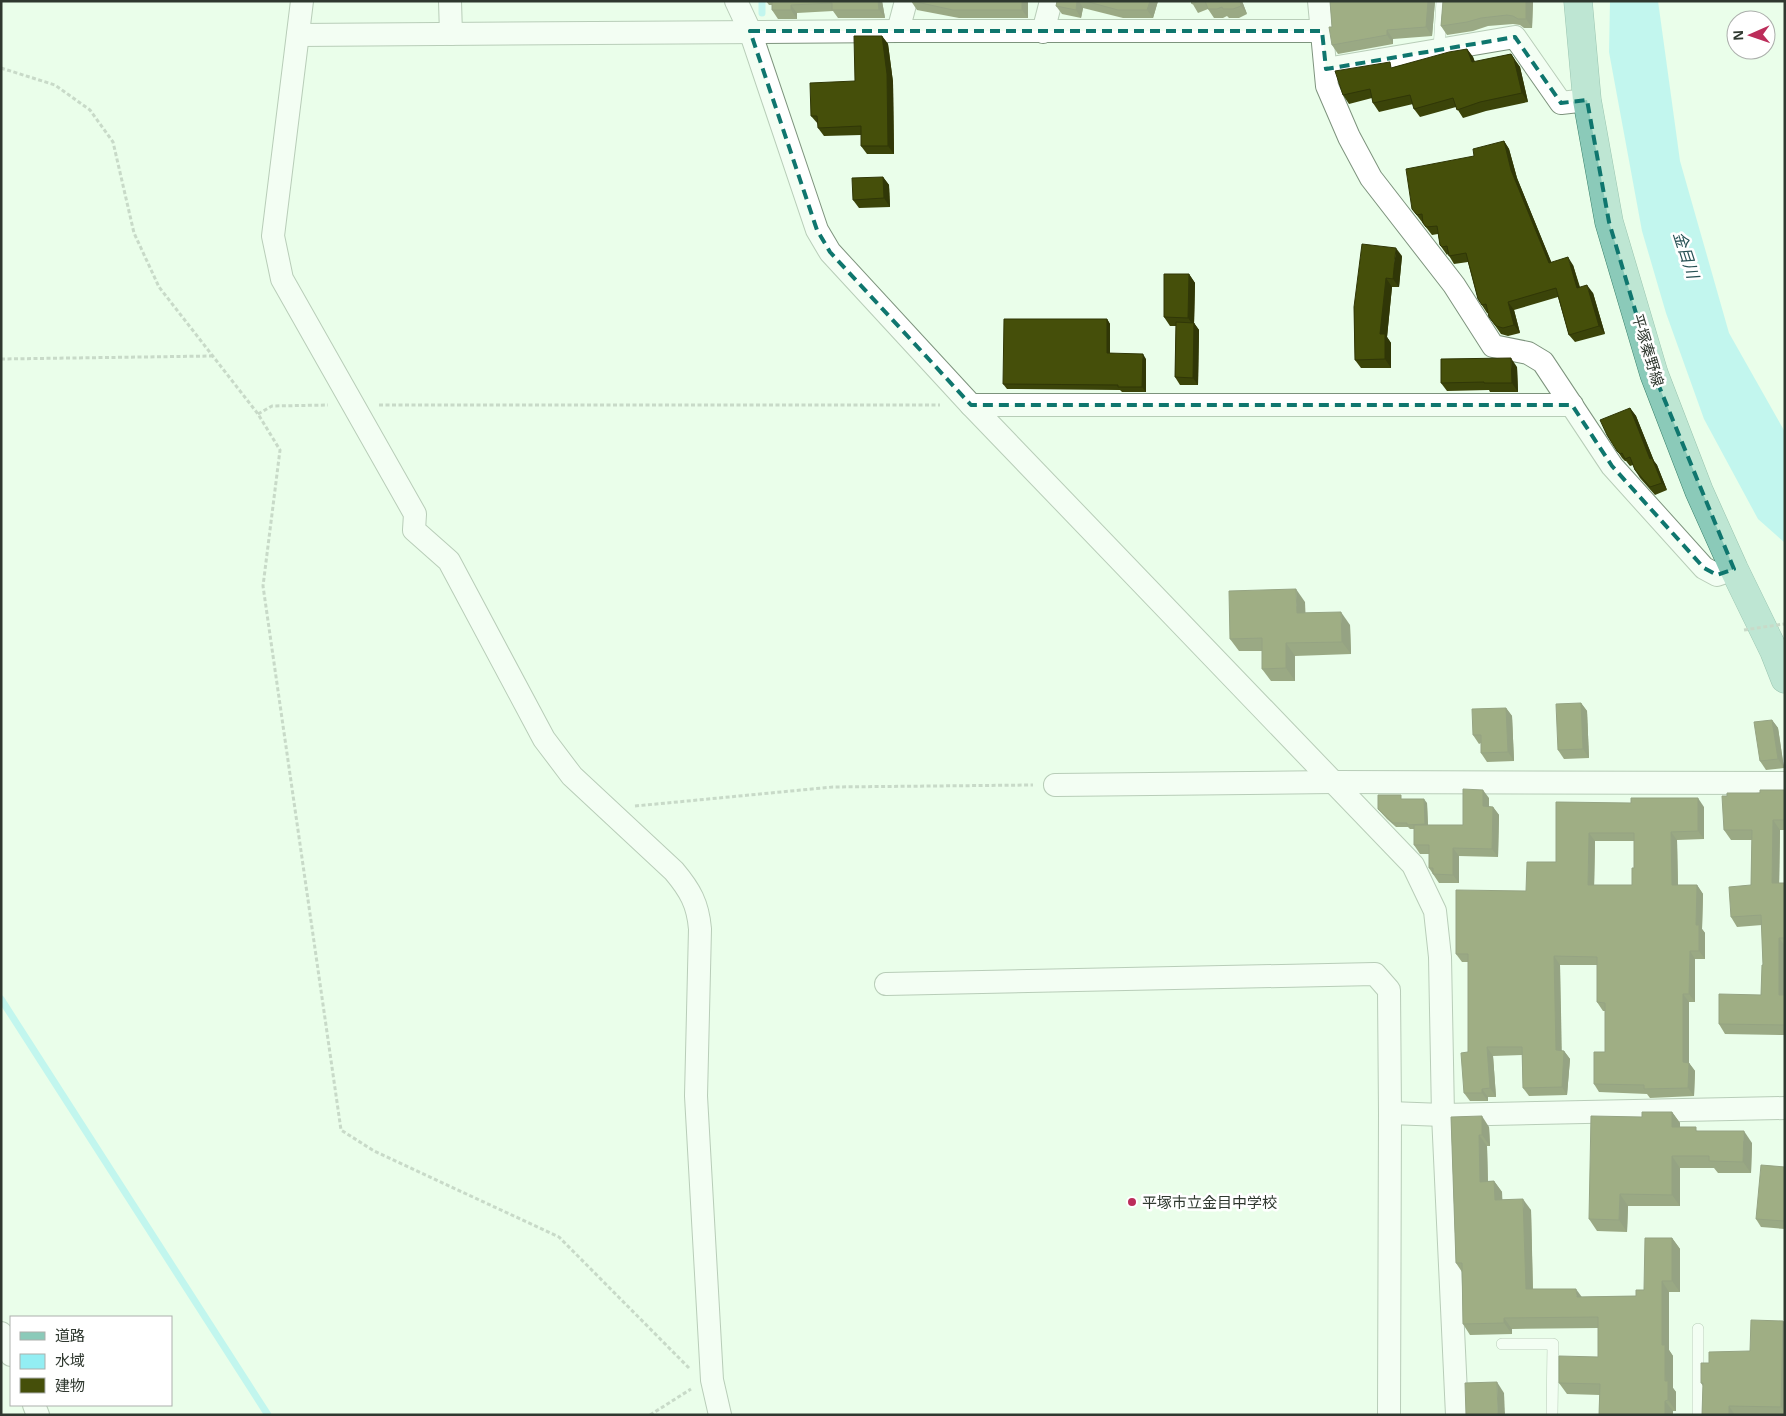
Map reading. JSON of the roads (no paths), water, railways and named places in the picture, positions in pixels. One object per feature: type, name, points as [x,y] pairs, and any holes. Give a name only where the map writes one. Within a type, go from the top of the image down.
[{"type":"main road","name":"平塚秦野線","points":[[1578,1],[1587,100],[1609,222],[1654,374],[1699,491],[1734,569],[1779,653],[1785,679]]},
{"type":"street","points":[[302,1],[273,236],[282,279],[415,514],[414,530],[449,562],[544,739],[572,776],[674,871],[688,888],[698,911],[700,929],[696,1096],[712,1380],[720,1415]]},
{"type":"street","points":[[450,1],[451,34]]},
{"type":"street","points":[[736,1],[750,31],[817,230],[830,252],[971,406],[1413,866],[1435,911],[1440,957],[1443,1115],[1457,1415]]},
{"type":"street","points":[[898,30],[906,1]]},
{"type":"street","points":[[1043,32],[1051,1]]},
{"type":"street","points":[[1319,1],[1327,86],[1348,137],[1371,178],[1454,285],[1493,346],[1528,353],[1543,362],[1612,466],[1704,568],[1717,575],[1734,569]]},
{"type":"street","points":[[298,35],[898,30],[1043,32],[1322,31]]},
{"type":"street","points":[[1326,69],[1516,37],[1561,103],[1587,100]]},
{"type":"street","points":[[971,406],[1572,405]]},
{"type":"street","points":[[1055,785],[1333,782],[1785,783]]},
{"type":"street","points":[[886,984],[1375,974],[1389,990],[1389,1415]]},
{"type":"street","points":[[1390,1113],[1443,1115],[1785,1108]]},
{"type":"street","points":[[1,1333],[10,1353]]},
{"type":"lane","points":[[1440,49],[1442,1]]},
{"type":"lane","points":[[1698,1329],[1698,1415]]},
{"type":"lane","points":[[1502,1344],[1553,1344],[1552,1415]]},
{"type":"water","name":"金目川","points":[[1610,1],[1658,1],[1680,161],[1729,333],[1785,432],[1785,543],[1758,519],[1704,419],[1666,313],[1642,231],[1609,52]]},
{"type":"waterway","points":[[762,1],[762,13]]},
{"type":"waterway","points":[[1,999],[268,1415]]},
{"type":"place","name":"平塚市立金目中学校","points":[[1132,1202]]}]
